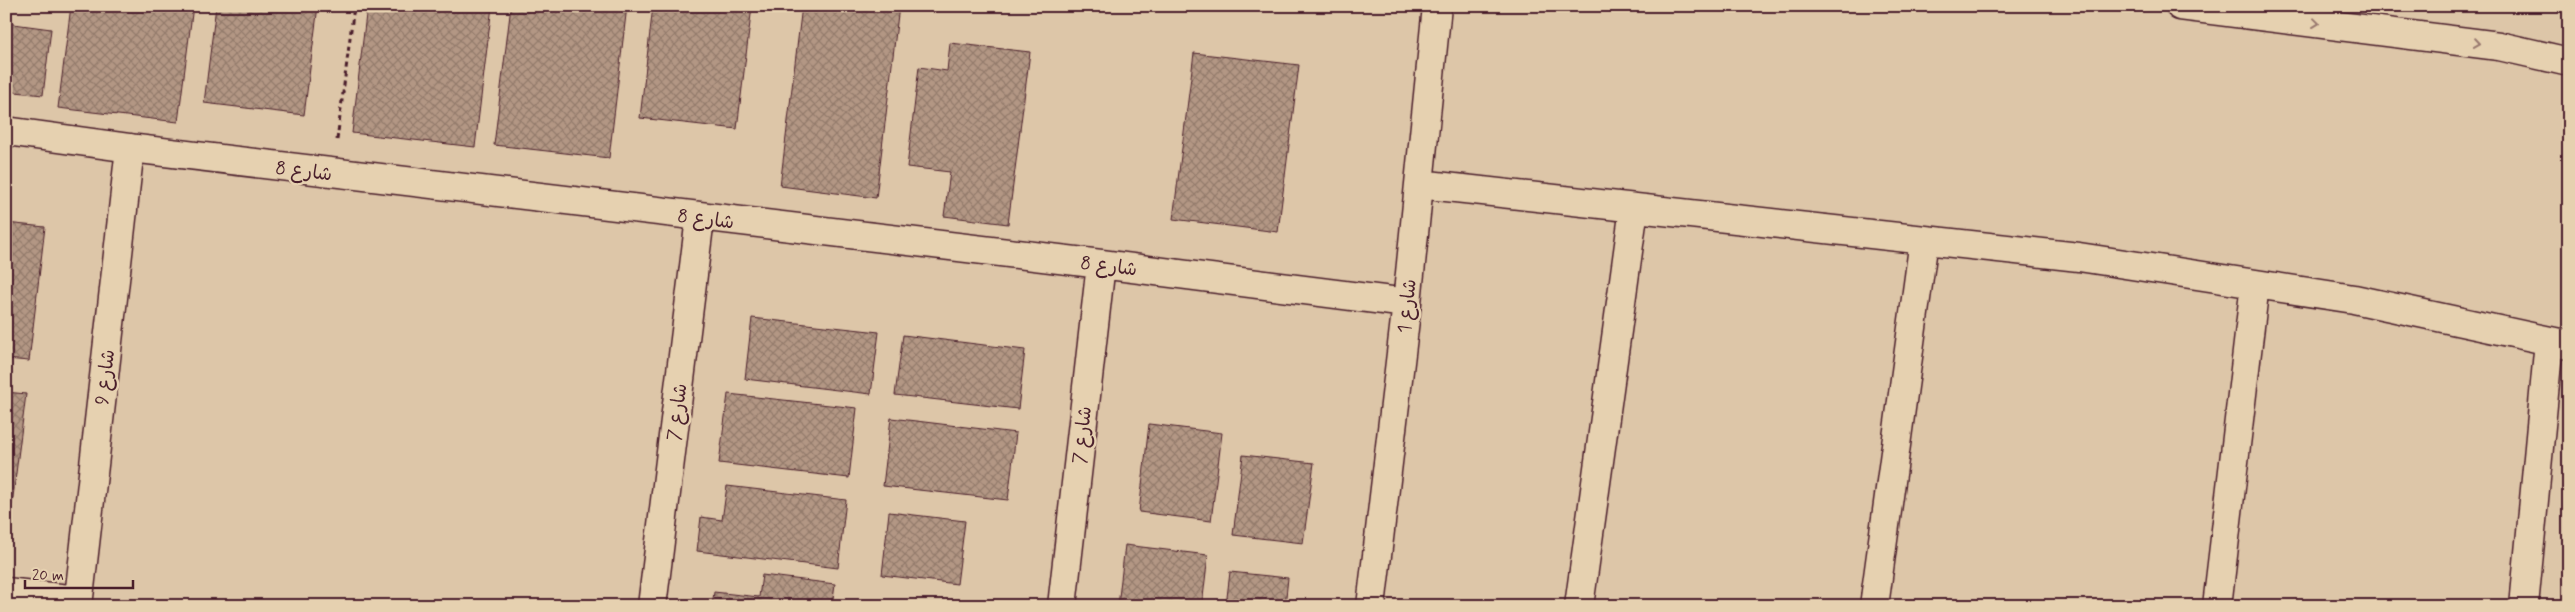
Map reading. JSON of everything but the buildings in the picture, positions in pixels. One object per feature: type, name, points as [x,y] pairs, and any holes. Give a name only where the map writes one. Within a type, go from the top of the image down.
[{"type":"street","name":"شارع 1","points":[[1371,606],[1407,303],[1437,6]]},
{"type":"street","points":[[2180,6],[2499,46],[2569,62]]},
{"type":"street","name":"شارع 8","points":[[6,131],[333,173],[700,218],[1101,264],[1407,303]]},
{"type":"street","name":"شارع 9","points":[[78,603],[130,148]]},
{"type":"street","points":[[1419,184],[2079,257],[2354,299],[2559,343],[2524,606]]},
{"type":"street","points":[[1579,606],[1634,208]]},
{"type":"street","name":"شارع 7","points":[[652,606],[700,218]]},
{"type":"street","points":[[1874,606],[1924,240]]},
{"type":"street","name":"شارع 7","points":[[1062,606],[1101,264]]},
{"type":"street","points":[[2217,606],[2255,284]]},
{"type":"street","points":[[6,592],[78,603]]},
{"type":"path","points":[[333,173],[354,6]]}]
